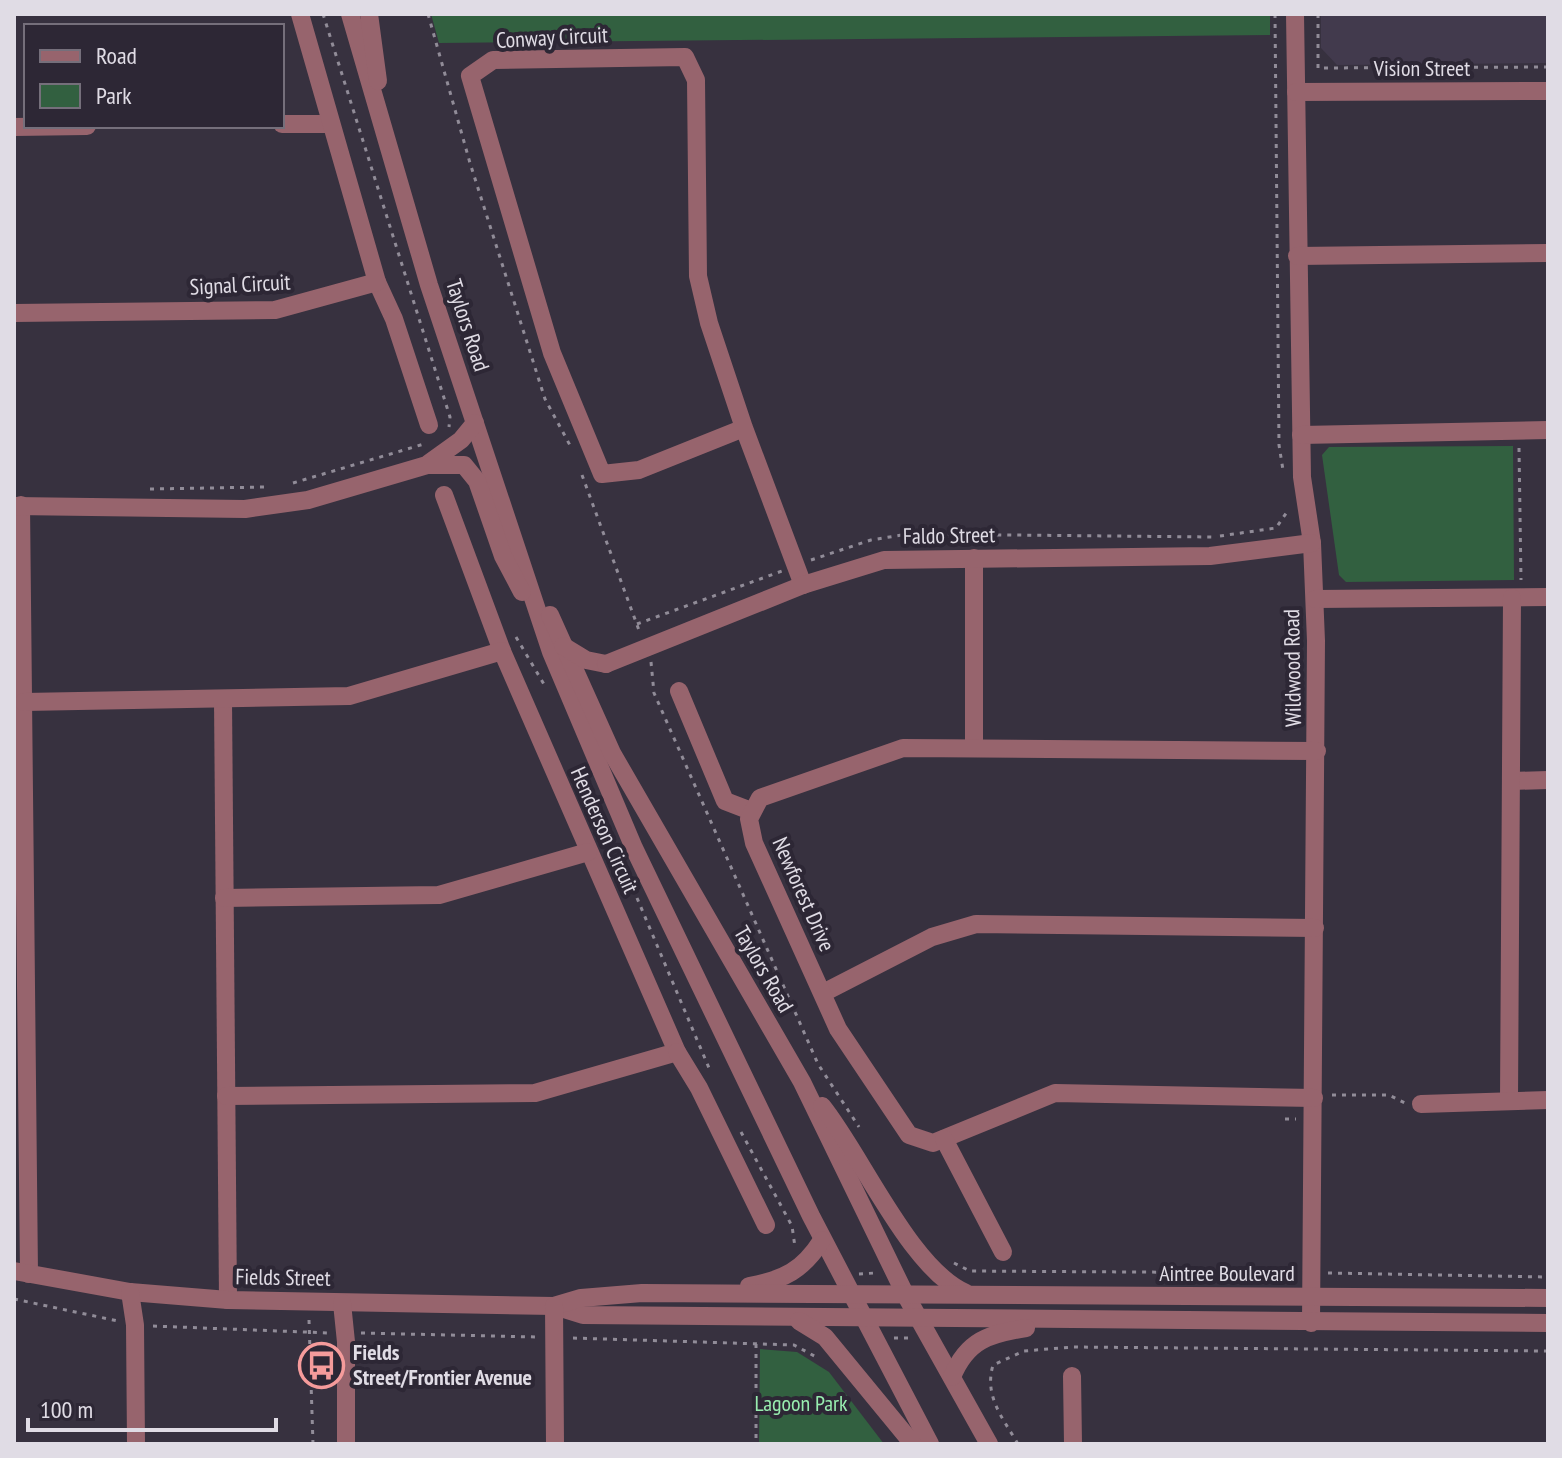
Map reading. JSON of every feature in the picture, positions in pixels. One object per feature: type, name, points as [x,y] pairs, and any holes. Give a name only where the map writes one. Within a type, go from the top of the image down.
[{"type":"street","points":[[300,14],[377,282],[394,319],[430,433]]},
{"type":"street","name":"Taylors Road","points":[[350,14],[387,151],[475,423],[634,848],[822,1240],[930,1444]]},
{"type":"street","name":"Taylors Road","points":[[369,14],[387,151]]},
{"type":"street","name":"Wildwood Road","points":[[1295,14],[1302,477],[1312,543],[1317,751],[1311,1323]]},
{"type":"street","name":"Conway Circuit","points":[[744,428],[639,470],[602,474],[552,353],[470,76],[493,60],[685,57],[696,80],[698,276],[709,323],[744,428],[803,585]]},
{"type":"street","name":"Vision Street","points":[[1296,92],[1548,91]]},
{"type":"street","points":[[284,124],[331,124]]},
{"type":"street","points":[[1297,256],[1548,253]]},
{"type":"street","name":"Signal Circuit","points":[[14,313],[275,310],[377,282]]},
{"type":"street","points":[[427,465],[451,449],[475,423]]},
{"type":"street","points":[[1301,435],[1548,430]]},
{"type":"street","points":[[22,1272],[24,702],[18,506],[245,509],[281,506],[427,465],[455,463],[471,470],[503,556],[557,649],[606,664],[584,695]]},
{"type":"street","name":"Henderson Circuit","points":[[444,495],[502,651],[588,852],[677,1052],[699,1088],[766,1225]]},
{"type":"street","name":"Faldo Street","points":[[606,664],[803,585],[884,560],[1210,556],[1312,543]]},
{"type":"street","points":[[974,558],[974,748]]},
{"type":"street","points":[[1315,599],[1548,597]]},
{"type":"street","points":[[1509,1101],[1512,598]]},
{"type":"street","name":"Taylors Road","points":[[557,649],[639,802],[802,1082],[905,1294],[989,1444]]},
{"type":"street","points":[[24,702],[349,696],[502,651]]},
{"type":"street","points":[[679,691],[725,801],[751,811],[760,798],[903,748],[1317,751]]},
{"type":"street","points":[[223,700],[228,1300]]},
{"type":"street","points":[[1511,781],[1548,780]]},
{"type":"street","name":"Newforest Drive","points":[[751,811],[754,843],[838,1029],[909,1135],[921,1142],[944,1139]]},
{"type":"street","points":[[224,898],[439,895],[588,852]]},
{"type":"street","points":[[823,993],[932,937],[976,924],[1315,928]]},
{"type":"street","points":[[226,1096],[535,1093],[677,1052]]},
{"type":"street","points":[[802,1082],[844,1133],[881,1200],[933,1268],[957,1289],[968,1293]]},
{"type":"street","points":[[1003,1252],[944,1139],[1055,1093],[1314,1098]]},
{"type":"street","points":[[1421,1104],[1548,1100]]},
{"type":"street","points":[[703,1294],[776,1281],[801,1268],[822,1240]]},
{"type":"street","name":"Fields Street","points":[[22,1272],[130,1292],[228,1300],[554,1306],[583,1315],[919,1318]]},
{"type":"street","points":[[130,1292],[135,1325],[136,1444]]},
{"type":"street","name":"Fields Street","points":[[554,1306],[581,1298],[703,1294],[905,1294]]},
{"type":"street","name":"Aintree Boulevard","points":[[905,1294],[1548,1298]]},
{"type":"street","points":[[342,1303],[342,1333],[346,1342],[346,1444]]},
{"type":"street","points":[[554,1306],[555,1444]]},
{"type":"street","points":[[919,1318],[1548,1323]]},
{"type":"street","points":[[792,1319],[825,1337],[913,1444]]},
{"type":"street","points":[[952,1377],[958,1362],[979,1338],[1077,1321]]},
{"type":"street","points":[[1072,1376],[1073,1444]]},
{"type":"path","points":[[428,14],[470,163],[545,399],[575,455]]},
{"type":"path","points":[[1275,14],[1279,445],[1285,482]]},
{"type":"path","points":[[1318,14],[1318,68],[1548,67]]},
{"type":"path","points":[[1512,598],[1521,582],[1519,430]]},
{"type":"path","points":[[139,489],[280,487],[430,433]]},
{"type":"path","points":[[580,469],[654,669],[654,693],[818,1064],[860,1129]]},
{"type":"path","points":[[637,624],[715,599],[871,540],[908,534],[1213,537],[1276,528],[1289,511],[1288,503]]},
{"type":"path","points":[[1331,1107],[1332,1095],[1389,1095],[1403,1103],[1421,1104]]},
{"type":"path","points":[[1285,1119],[1313,1119]]},
{"type":"path","points":[[951,1262],[970,1271],[1312,1272],[1548,1277]]},
{"type":"path","points":[[840,1275],[895,1273]]},
{"type":"path","points":[[14,1299],[135,1325],[756,1342],[794,1345],[818,1358]]},
{"type":"path","points":[[309,1302],[313,1444]]},
{"type":"path","points":[[876,1338],[931,1337]]},
{"type":"path","points":[[756,1342],[756,1444]]},
{"type":"path","points":[[1018,1444],[990,1396],[990,1376],[993,1365],[1024,1351],[1073,1347],[1548,1351]]},
{"type":"shaded area","points":[[1321,14],[1548,14],[1548,63],[1337,65],[1321,48]]},
{"type":"green space","points":[[431,14],[1270,14],[1270,35],[439,43]]},
{"type":"green space","points":[[1513,446],[1514,580],[1346,582],[1339,575],[1322,455],[1329,447]]},
{"type":"green space","name":"Lagoon Park","points":[[760,1349],[797,1352],[829,1372],[884,1444],[759,1444]]},
{"type":"place","name":"Fields Street/Frontier Avenue","points":[[322,1365]]}]
